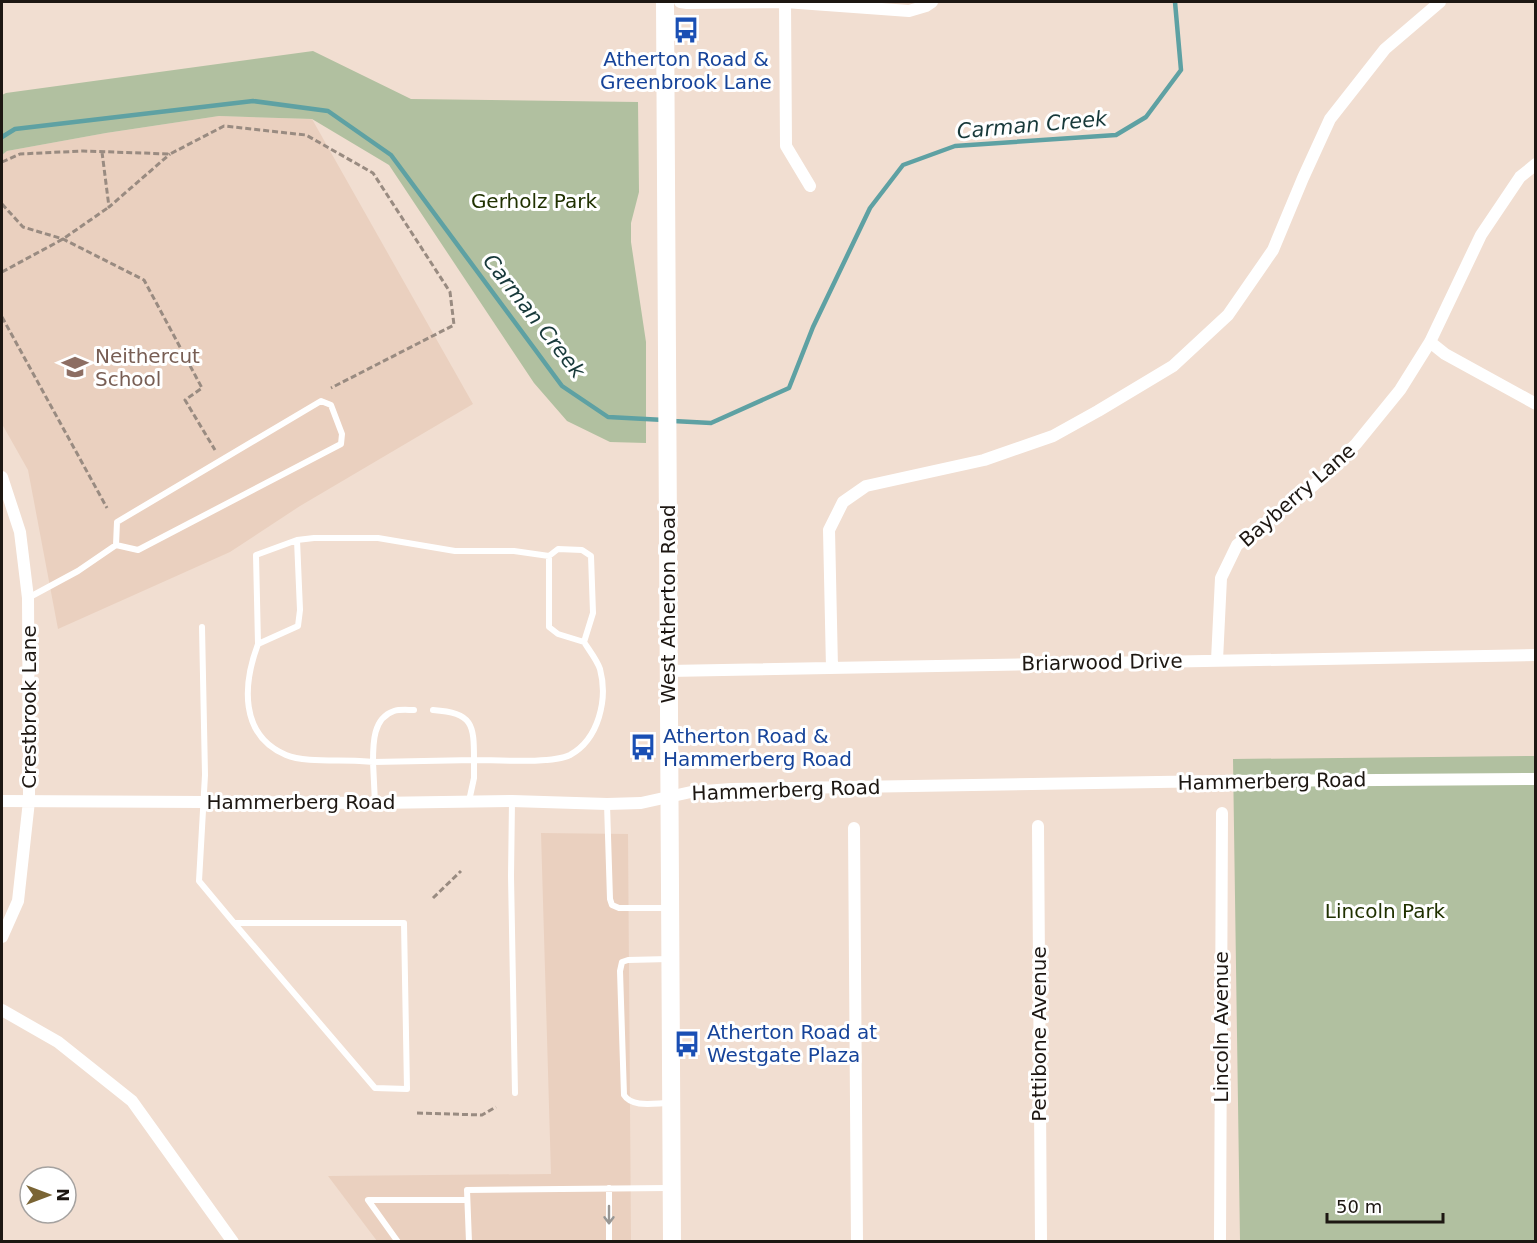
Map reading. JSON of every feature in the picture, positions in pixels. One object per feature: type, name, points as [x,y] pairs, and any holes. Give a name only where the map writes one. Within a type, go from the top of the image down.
[{"type":"street","name":"West Atherton Road","points":[[665,2],[672,1242]]},
{"type":"street","points":[[680,2],[785,2],[909,11],[932,2]]},
{"type":"street","points":[[785,2],[786,146],[810,186]]},
{"type":"street","points":[[832,668],[829,530],[843,502],[866,486],[984,460],[1053,436],[1173,366],[1228,315],[1272,250],[1330,119],[1385,50],[1440,2]]},
{"type":"street","name":"Bayberry Lane","points":[[1217,660],[1221,578],[1236,545],[1314,485],[1356,444],[1400,390],[1430,342],[1481,235],[1520,177],[1536,164]]},
{"type":"street","points":[[1430,342],[1446,354],[1536,404]]},
{"type":"street","name":"Crestbrook Lane","points":[[2,477],[20,532],[28,598],[29,801],[18,901],[2,937]]},
{"type":"street","name":"Briarwood Drive","points":[[668,671],[1536,655]]},
{"type":"street","name":"Hammerberg Road","points":[[2,801],[375,803],[512,801],[607,804],[641,802],[691,792],[731,789],[1221,781],[1536,779]]},
{"type":"street","name":"Lincoln Avenue","points":[[1220,1242],[1222,813]]},
{"type":"street","name":"Pettibone Avenue","points":[[1038,826],[1041,1242]]},
{"type":"street","points":[[854,828],[857,1242]]},
{"type":"street","points":[[2,1010],[58,1042],[132,1101],[233,1242]]},
{"type":"lane","points":[[28,598],[78,571],[116,545],[138,550],[341,444],[342,434],[331,405],[321,401],[117,522],[116,545]]},
{"type":"lane","points":[[549,556],[549,627],[558,634],[584,642],[599,668],[603,693],[600,713],[593,731],[569,756],[549,759],[373,762],[353,759],[303,759],[286,756],[270,744],[260,734],[247,704],[247,680],[258,644],[256,555],[297,540],[378,538],[455,551],[514,551],[549,556],[558,549],[582,550],[591,556],[593,613],[584,642]]},
{"type":"lane","points":[[258,644],[298,626],[300,610],[297,540]]},
{"type":"lane","points":[[202,627],[204,802],[199,881],[234,923],[375,1088],[407,1089],[404,923],[234,923]]},
{"type":"lane","points":[[375,803],[373,737],[385,716],[395,710],[414,710]]},
{"type":"lane","points":[[433,710],[450,711],[465,718],[474,733],[474,778],[469,801]]},
{"type":"lane","points":[[512,801],[515,1093]]},
{"type":"lane","points":[[607,804],[612,905],[619,908],[669,908]]},
{"type":"lane","points":[[670,959],[628,960],[622,962],[620,971],[624,1095],[628,1101],[634,1103],[671,1103]]},
{"type":"lane","points":[[609,1188],[609,1242]]},
{"type":"lane","points":[[469,1242],[467,1190],[672,1188]]},
{"type":"lane","points":[[398,1242],[369,1200],[467,1200]]},
{"type":"path","points":[[2,272],[63,239],[109,207],[170,154],[224,126],[306,135],[373,173],[450,292],[454,325],[331,388]]},
{"type":"path","points":[[2,162],[20,154],[102,152],[170,154]]},
{"type":"path","points":[[102,152],[109,207]]},
{"type":"path","points":[[2,204],[23,227],[63,239],[144,280],[202,388],[185,400],[215,450]]},
{"type":"path","points":[[2,317],[106,508]]},
{"type":"path","points":[[433,898],[460,871]]},
{"type":"path","points":[[417,1113],[482,1115],[496,1107]]},
{"type":"shaded area","points":[[219,116],[312,119],[473,404],[300,506],[230,552],[58,629],[28,470],[2,424],[2,155],[7,151],[106,133]]},
{"type":"shaded area","points":[[541,833],[628,834],[631,1241],[377,1241],[328,1176],[551,1174]]},
{"type":"green space","name":"Gerholz Park","points":[[313,51],[411,99],[638,102],[639,192],[631,223],[631,242],[646,342],[646,443],[610,442],[567,421],[534,383],[389,165],[312,119],[219,116],[106,133],[7,151],[2,155],[2,95],[6,93]]},
{"type":"green space","name":"Lincoln Park","points":[[1535,756],[1535,1241],[1240,1241],[1233,759]]},
{"type":"waterway","name":"Carman Creek","points":[[673,421],[711,423],[789,388],[813,327],[870,208],[903,165],[955,146],[1116,135],[1146,117],[1181,70],[1175,2]]},
{"type":"waterway","name":"Carman Creek","points":[[2,137],[15,129],[253,101],[328,111],[391,155],[562,386],[608,417],[664,420]]},
{"type":"place","name":"Atherton Road & Greenbrook Lane","points":[[686,30]]},
{"type":"place","name":"Neithercut School","points":[[75,367]]},
{"type":"place","name":"Atherton Road & Hammerberg Road","points":[[643,747]]},
{"type":"place","name":"Atherton Road at Westgate Plaza","points":[[687,1044]]}]
